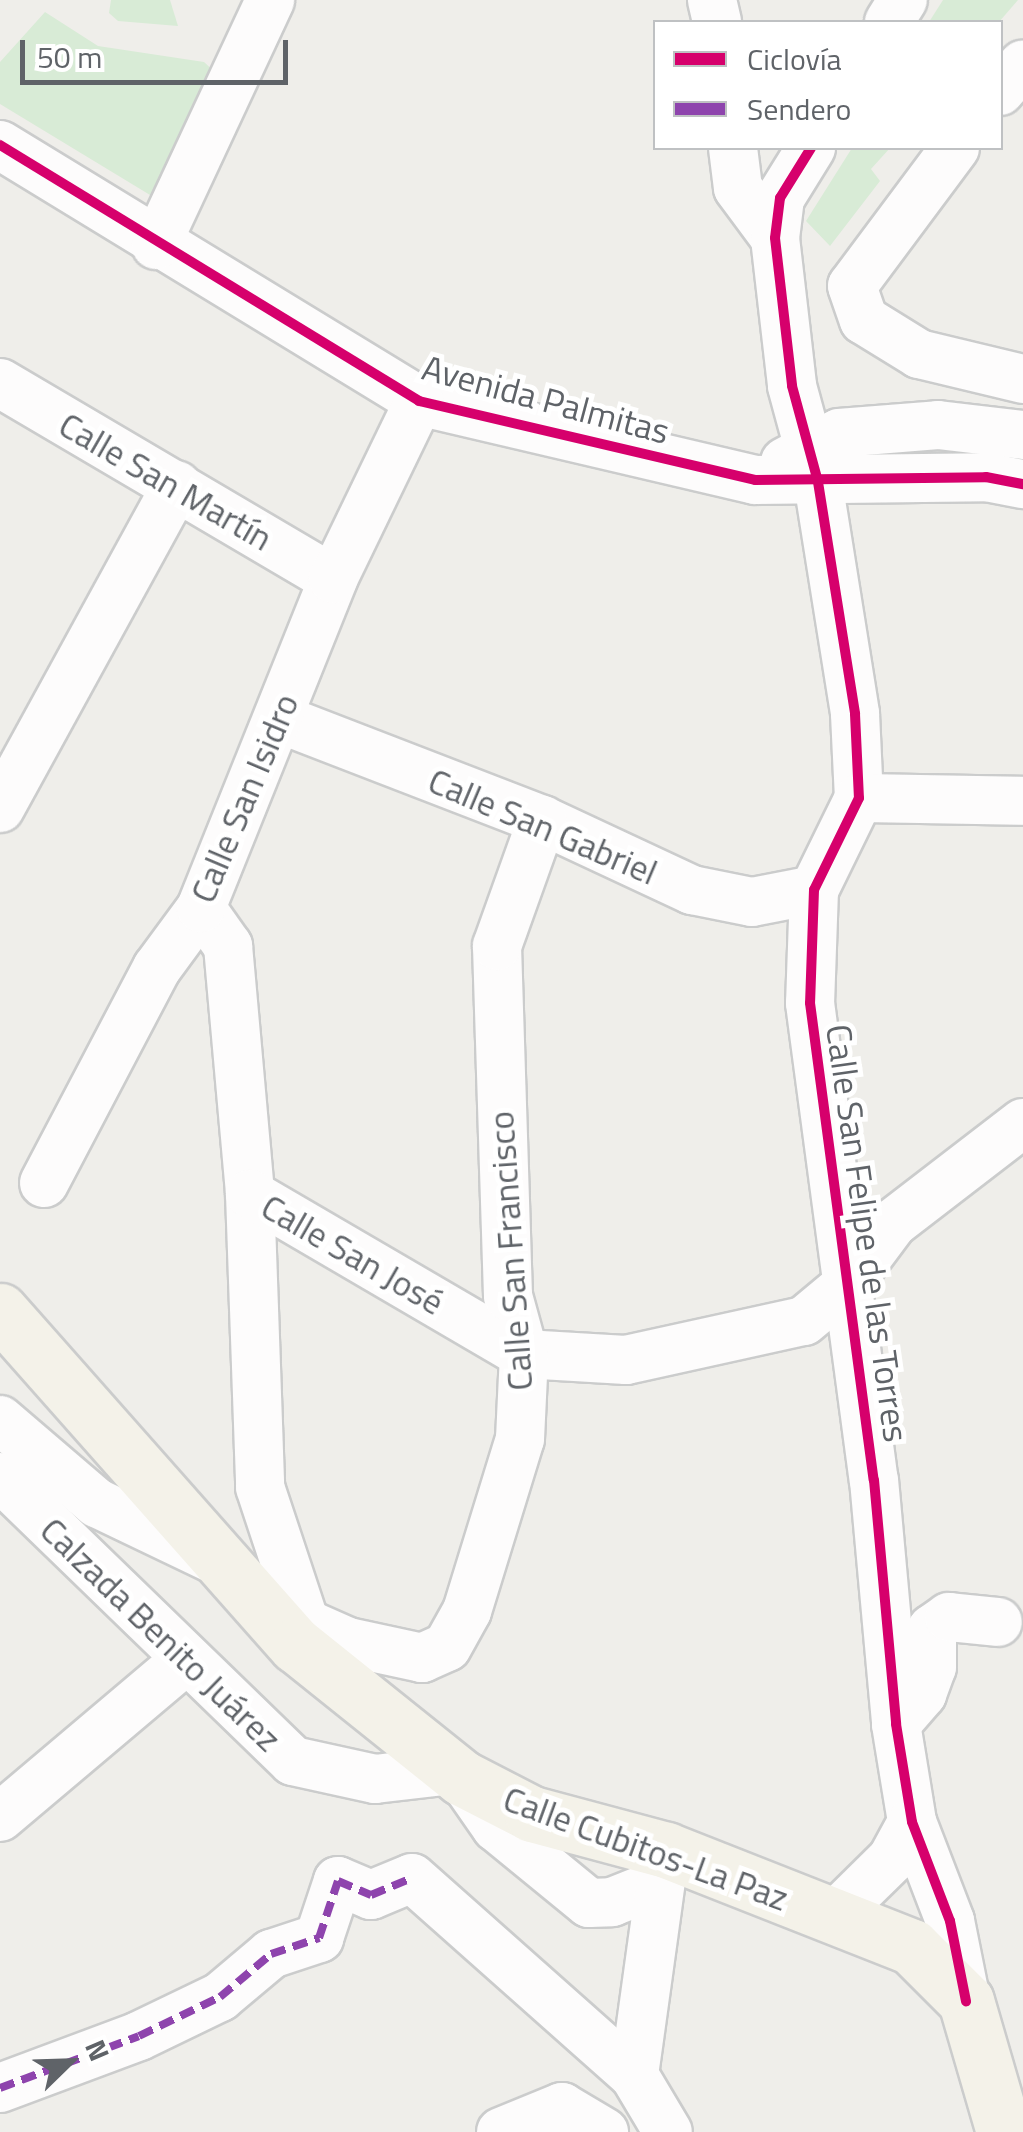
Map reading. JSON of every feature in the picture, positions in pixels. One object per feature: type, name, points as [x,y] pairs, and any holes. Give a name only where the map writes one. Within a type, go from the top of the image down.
[{"type":"main road","name":"Calle Cubitos-La Paz","points":[[0,1311],[216,1560],[457,1774],[532,1814],[663,1866],[834,1916],[912,1947],[966,2001],[1004,2132]]},
{"type":"street","points":[[156,245],[270,0]]},
{"type":"street","points":[[1003,88],[1023,65]]},
{"type":"street","name":"Avenida Palmitas","points":[[0,146],[156,245],[420,401],[755,480],[814,465],[986,477],[1023,484]]},
{"type":"street","name":"Calle San Felipe de las Torres","points":[[733,150],[738,188],[775,238],[792,386],[814,465],[856,714],[858,798],[814,890],[810,1003],[874,1480],[896,1724],[912,1822],[950,1920],[966,2001]]},
{"type":"street","points":[[775,238],[780,198],[811,150]]},
{"type":"street","points":[[954,150],[852,286],[864,320],[919,354],[1023,379]]},
{"type":"street","name":"Calle San Martín","points":[[0,382],[333,578]]},
{"type":"street","name":"Calle San Isidro","points":[[44,1183],[157,968],[201,908],[333,578],[420,401]]},
{"type":"street","name":"Avenida Palmitas","points":[[814,465],[839,433],[938,424],[1023,435]]},
{"type":"street","points":[[0,808],[177,485]]},
{"type":"street","name":"Calle San Gabriel","points":[[278,718],[542,820],[692,890],[752,902],[814,890]]},
{"type":"street","points":[[858,798],[1023,801]]},
{"type":"street","name":"Calle San Francisco","points":[[300,1634],[422,1658],[447,1647],[467,1611],[520,1440],[524,1354],[508,1296],[497,946],[542,820]]},
{"type":"street","points":[[201,908],[228,946],[250,1194],[260,1487],[300,1634]]},
{"type":"street","name":"Calle San José","points":[[250,1194],[524,1354],[626,1360],[804,1320],[846,1286],[893,1223],[1023,1123]]},
{"type":"street","points":[[974,1158],[1023,1157]]},
{"type":"street","points":[[0,1420],[98,1503],[216,1560]]},
{"type":"street","name":"Calzada Benito Juárez","points":[[0,1477],[294,1761],[374,1779],[457,1774]]},
{"type":"street","points":[[896,1724],[922,1694],[932,1667],[932,1629],[949,1617],[998,1622]]},
{"type":"street","points":[[0,1817],[186,1660]]},
{"type":"street","points":[[834,1916],[892,1859],[912,1822]]},
{"type":"street","points":[[634,2075],[663,1866]]},
{"type":"street","points":[[0,2088],[139,2036],[220,1997],[271,1954],[319,1938],[338,1882],[371,1895],[412,1878],[634,2075],[668,2132]]},
{"type":"street","points":[[501,2132],[562,2107],[604,2132]]},
{"type":"green space","points":[[111,0],[170,0],[178,26],[118,21],[109,13]]},
{"type":"green space","points":[[943,0],[1018,0],[1001,20],[930,20]]},
{"type":"green space","points":[[45,12],[98,46],[204,62],[217,74],[155,198],[0,104],[0,62]]},
{"type":"green space","points":[[851,150],[888,150],[871,169],[880,181],[830,246],[806,221]]},
{"type":"marked path","points":[[0,2088],[139,2036],[220,1997],[271,1954],[319,1938],[338,1881],[371,1895],[412,1878]]},
{"type":"cycle path","points":[[0,145],[419,401],[755,480],[986,477],[1023,484]]},
{"type":"cycle path","points":[[810,150],[780,198],[775,238],[792,386],[818,482],[855,714],[859,798],[814,890],[810,1003],[874,1480],[896,1724],[912,1822],[950,1921],[966,2001]]}]
